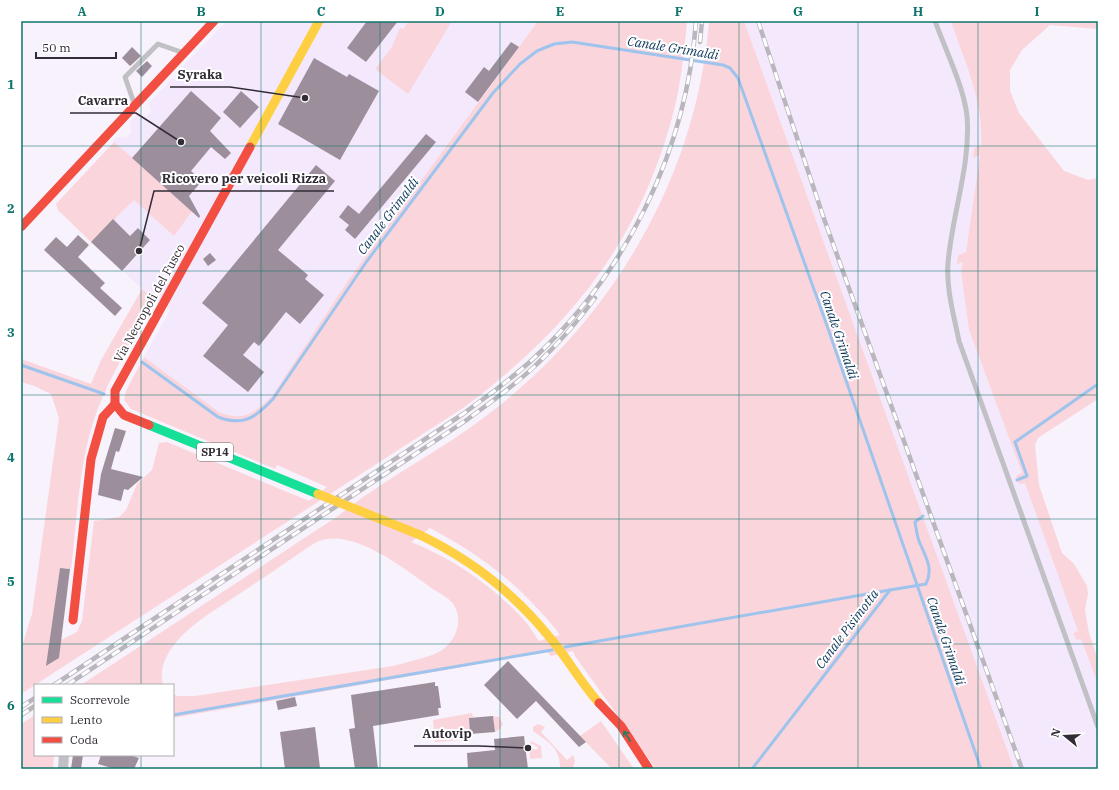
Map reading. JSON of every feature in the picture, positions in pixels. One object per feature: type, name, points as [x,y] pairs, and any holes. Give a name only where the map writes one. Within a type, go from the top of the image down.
[{"type":"main road","points":[[21,226],[214,21]]},
{"type":"main road","name":"Via Necropoli del Fusco","points":[[73,620],[91,459],[103,417],[115,404],[115,391],[319,21]]},
{"type":"main road","name":"SP14","points":[[115,404],[124,415],[420,535],[443,546],[496,583],[516,600],[551,638],[597,700]]},
{"type":"main road","points":[[597,700],[613,731],[640,769]]},
{"type":"main road","points":[[597,700],[621,726],[649,769]]},
{"type":"street","points":[[63,769],[64,756]]},
{"type":"lane","points":[[935,21],[962,95],[967,117],[967,144],[948,262],[951,299],[959,341],[1098,727]]},
{"type":"lane","points":[[135,105],[125,77],[158,44],[184,53]]},
{"type":"shaded area","points":[[227,21],[538,21],[349,279],[272,396],[257,410],[245,415],[231,417],[219,412],[144,357],[170,310],[142,289],[58,210],[56,204],[114,143],[113,141],[117,137],[126,138],[131,132],[130,122],[138,114],[146,116],[151,111],[149,103],[172,79],[180,80],[185,75],[182,71],[184,65]]},
{"type":"shaded area","points":[[409,21],[452,21],[408,94],[375,69],[392,47],[400,28],[403,29]]},
{"type":"shaded area","points":[[538,21],[687,21],[679,87],[670,125],[655,169],[637,211],[616,249],[564,318],[533,349],[463,408],[36,684],[34,684],[34,686],[21,694],[21,649],[32,614],[59,418],[51,394],[21,382],[21,359],[91,384],[101,360],[142,289],[155,299],[115,371],[95,416],[84,459],[71,569],[60,568],[47,666],[59,658],[61,640],[77,632],[82,621],[94,521],[119,517],[126,510],[137,484],[152,470],[159,443],[167,442],[309,501],[327,487],[277,465],[275,469],[131,409],[124,400],[126,391],[144,357],[219,412],[235,416],[248,414],[260,407],[272,396],[349,279]]},
{"type":"shaded area","points":[[709,21],[744,21],[1014,769],[656,769],[575,656],[573,651],[551,656],[547,652],[174,718],[174,694],[177,696],[195,696],[393,666],[438,653],[447,646],[457,630],[458,624],[457,611],[450,600],[378,552],[347,540],[332,538],[319,541],[311,545],[192,626],[175,643],[169,653],[164,663],[162,674],[163,684],[83,684],[338,516],[374,489],[468,429],[486,416],[531,378],[572,337],[608,291],[640,242],[666,190],[687,135],[701,79]],"holes":[[[430,528],[474,554],[501,574],[526,596],[560,635],[539,641],[523,619],[499,595],[485,584],[442,556],[411,542]]]},
{"type":"shaded area","points":[[744,21],[951,21],[974,89],[979,108],[982,132],[981,145],[974,148],[973,158],[980,155],[966,252],[958,255],[957,264],[963,262],[969,330],[1022,473],[1016,476],[1019,484],[1025,482],[1078,631],[1073,633],[1075,640],[1081,638],[1098,684],[1098,769],[1014,769]]},
{"type":"shaded area","points":[[951,21],[1098,21],[1098,29],[1050,25],[1022,50],[1010,70],[1010,91],[1019,113],[1064,171],[1088,180],[1098,178],[1098,399],[1038,438],[1035,445],[1039,485],[1062,553],[1074,564],[1087,586],[1088,594],[1085,610],[1089,633],[1098,660],[1098,684],[1081,639],[1076,640],[1073,633],[1078,631],[1025,483],[1019,484],[1016,476],[1022,473],[969,330],[961,271],[963,262],[957,264],[958,255],[966,252],[980,155],[973,158],[974,148],[981,145],[981,129],[972,82]]},
{"type":"shaded area","points":[[114,142],[192,211],[174,236],[134,200],[91,242],[58,210],[56,204]]},
{"type":"shaded area","points":[[472,713],[473,717],[469,718],[470,734],[462,740],[435,742],[433,720]]},
{"type":"shaded area","points":[[34,716],[34,756],[54,756],[53,769],[21,769],[21,724]]},
{"type":"shaded area","points":[[493,716],[499,717],[503,724],[500,729],[495,732]]},
{"type":"shaded area","points":[[601,721],[634,769],[612,769],[580,736]]},
{"type":"shaded area","points":[[538,724],[545,727],[541,732],[567,760],[573,755],[575,762],[572,769],[560,769],[560,762],[556,751],[548,742],[533,731],[533,727]]},
{"type":"shaded area","points":[[531,741],[541,746],[542,758],[530,759],[529,747],[536,750],[538,747],[530,743]]},
{"type":"building","points":[[367,21],[398,21],[366,62],[347,48]]},
{"type":"building","points":[[511,42],[519,47],[478,102],[465,92],[484,67],[489,71]]},
{"type":"building","points":[[132,47],[141,56],[130,66],[122,58]]},
{"type":"building","points":[[314,58],[347,77],[349,74],[379,91],[340,160],[278,124]]},
{"type":"building","points":[[147,61],[152,66],[142,77],[136,71]]},
{"type":"building","points":[[191,91],[221,118],[210,131],[231,153],[225,159],[211,147],[191,171],[202,181],[189,196],[200,216],[199,218],[132,158]]},
{"type":"building","points":[[241,91],[259,107],[240,128],[223,112]]},
{"type":"building","points":[[426,134],[436,142],[355,239],[345,230],[349,225],[339,217],[348,205],[359,214]]},
{"type":"building","points":[[316,165],[335,181],[278,250],[308,275],[305,279],[324,295],[300,324],[286,312],[259,346],[254,342],[243,355],[264,372],[248,392],[203,356],[228,325],[202,303]]},
{"type":"building","points":[[113,219],[130,236],[138,228],[150,240],[122,271],[91,242]]},
{"type":"building","points":[[78,235],[89,245],[78,257],[105,283],[100,288],[122,308],[115,316],[44,250],[56,237],[67,247]]},
{"type":"building","points":[[210,253],[216,260],[208,266],[203,259]]},
{"type":"building","points":[[115,428],[126,431],[119,452],[116,451],[111,469],[143,477],[128,490],[124,489],[121,501],[98,495],[101,474]]},
{"type":"building","points":[[60,568],[70,569],[59,658],[46,666]]},
{"type":"building","points":[[508,661],[586,742],[579,747],[536,701],[517,719],[484,685]]},
{"type":"building","points":[[435,682],[435,686],[438,686],[441,708],[438,708],[439,715],[373,726],[378,769],[355,769],[349,729],[355,728],[351,695]]},
{"type":"building","points":[[295,697],[297,706],[278,710],[276,701]]},
{"type":"building","points":[[493,716],[495,732],[470,734],[469,718]]},
{"type":"building","points":[[315,727],[320,768],[285,769],[280,732]]},
{"type":"building","points":[[524,736],[528,769],[468,769],[467,753],[495,750],[494,739]]},
{"type":"building","points":[[73,756],[83,756],[81,769],[71,769]]},
{"type":"building","points":[[101,756],[133,756],[139,758],[134,769],[115,769],[98,764]]},
{"type":"waterway","name":"Canale Grimaldi","points":[[142,362],[218,417],[235,421],[249,418],[261,411],[273,399],[367,261],[493,93],[520,64],[537,51],[554,44],[572,42],[723,65],[730,68],[738,78],[825,320],[981,769]]},
{"type":"waterway","name":"Canale Grimaldi","points":[[21,365],[104,394]]},
{"type":"waterway","name":"Canale Pisimotta","points":[[1017,480],[1027,476],[1015,442],[1098,384]]},
{"type":"waterway","name":"Canale Pisimotta","points":[[752,769],[890,590],[926,584],[929,567],[918,539],[915,522],[923,516]]},
{"type":"waterway","points":[[565,647],[890,590]]},
{"type":"waterway","points":[[174,715],[552,650]]},
{"type":"railway","points":[[56,684],[463,414],[526,366],[568,324],[598,286],[624,247],[647,204],[666,160],[680,115],[690,68],[696,21]]},
{"type":"railway","points":[[700,42],[702,21]]},
{"type":"railway","points":[[758,21],[823,216],[1022,769]]},
{"type":"railway","points":[[69,684],[468,419],[530,371],[561,340],[595,298]]},
{"type":"railway","points":[[21,707],[34,699]]},
{"type":"railway","points":[[21,715],[34,707]]},
{"type":"traffic: fast","points":[[149,425],[318,494]]},
{"type":"traffic: slow","points":[[250,147],[319,21]]},
{"type":"traffic: slow","points":[[318,494],[420,535]]},
{"type":"traffic: slow","points":[[420,535],[457,555],[474,567],[507,593],[523,608],[557,647],[599,703]]},
{"type":"traffic: jam","points":[[21,227],[214,21]]},
{"type":"traffic: jam","points":[[149,425],[124,415],[115,404],[115,391],[250,147]]},
{"type":"traffic: jam","points":[[73,620],[91,459],[103,417],[115,404]]},
{"type":"traffic: jam","points":[[599,703],[621,726],[649,769]]},
{"type":"place","name":"Syraka","points":[[305,98]]},
{"type":"place","name":"Cavarra","points":[[181,142]]},
{"type":"place","name":"Ricovero per veicoli Rizza","points":[[139,251]]},
{"type":"place","name":"Autovip","points":[[528,748]]}]
